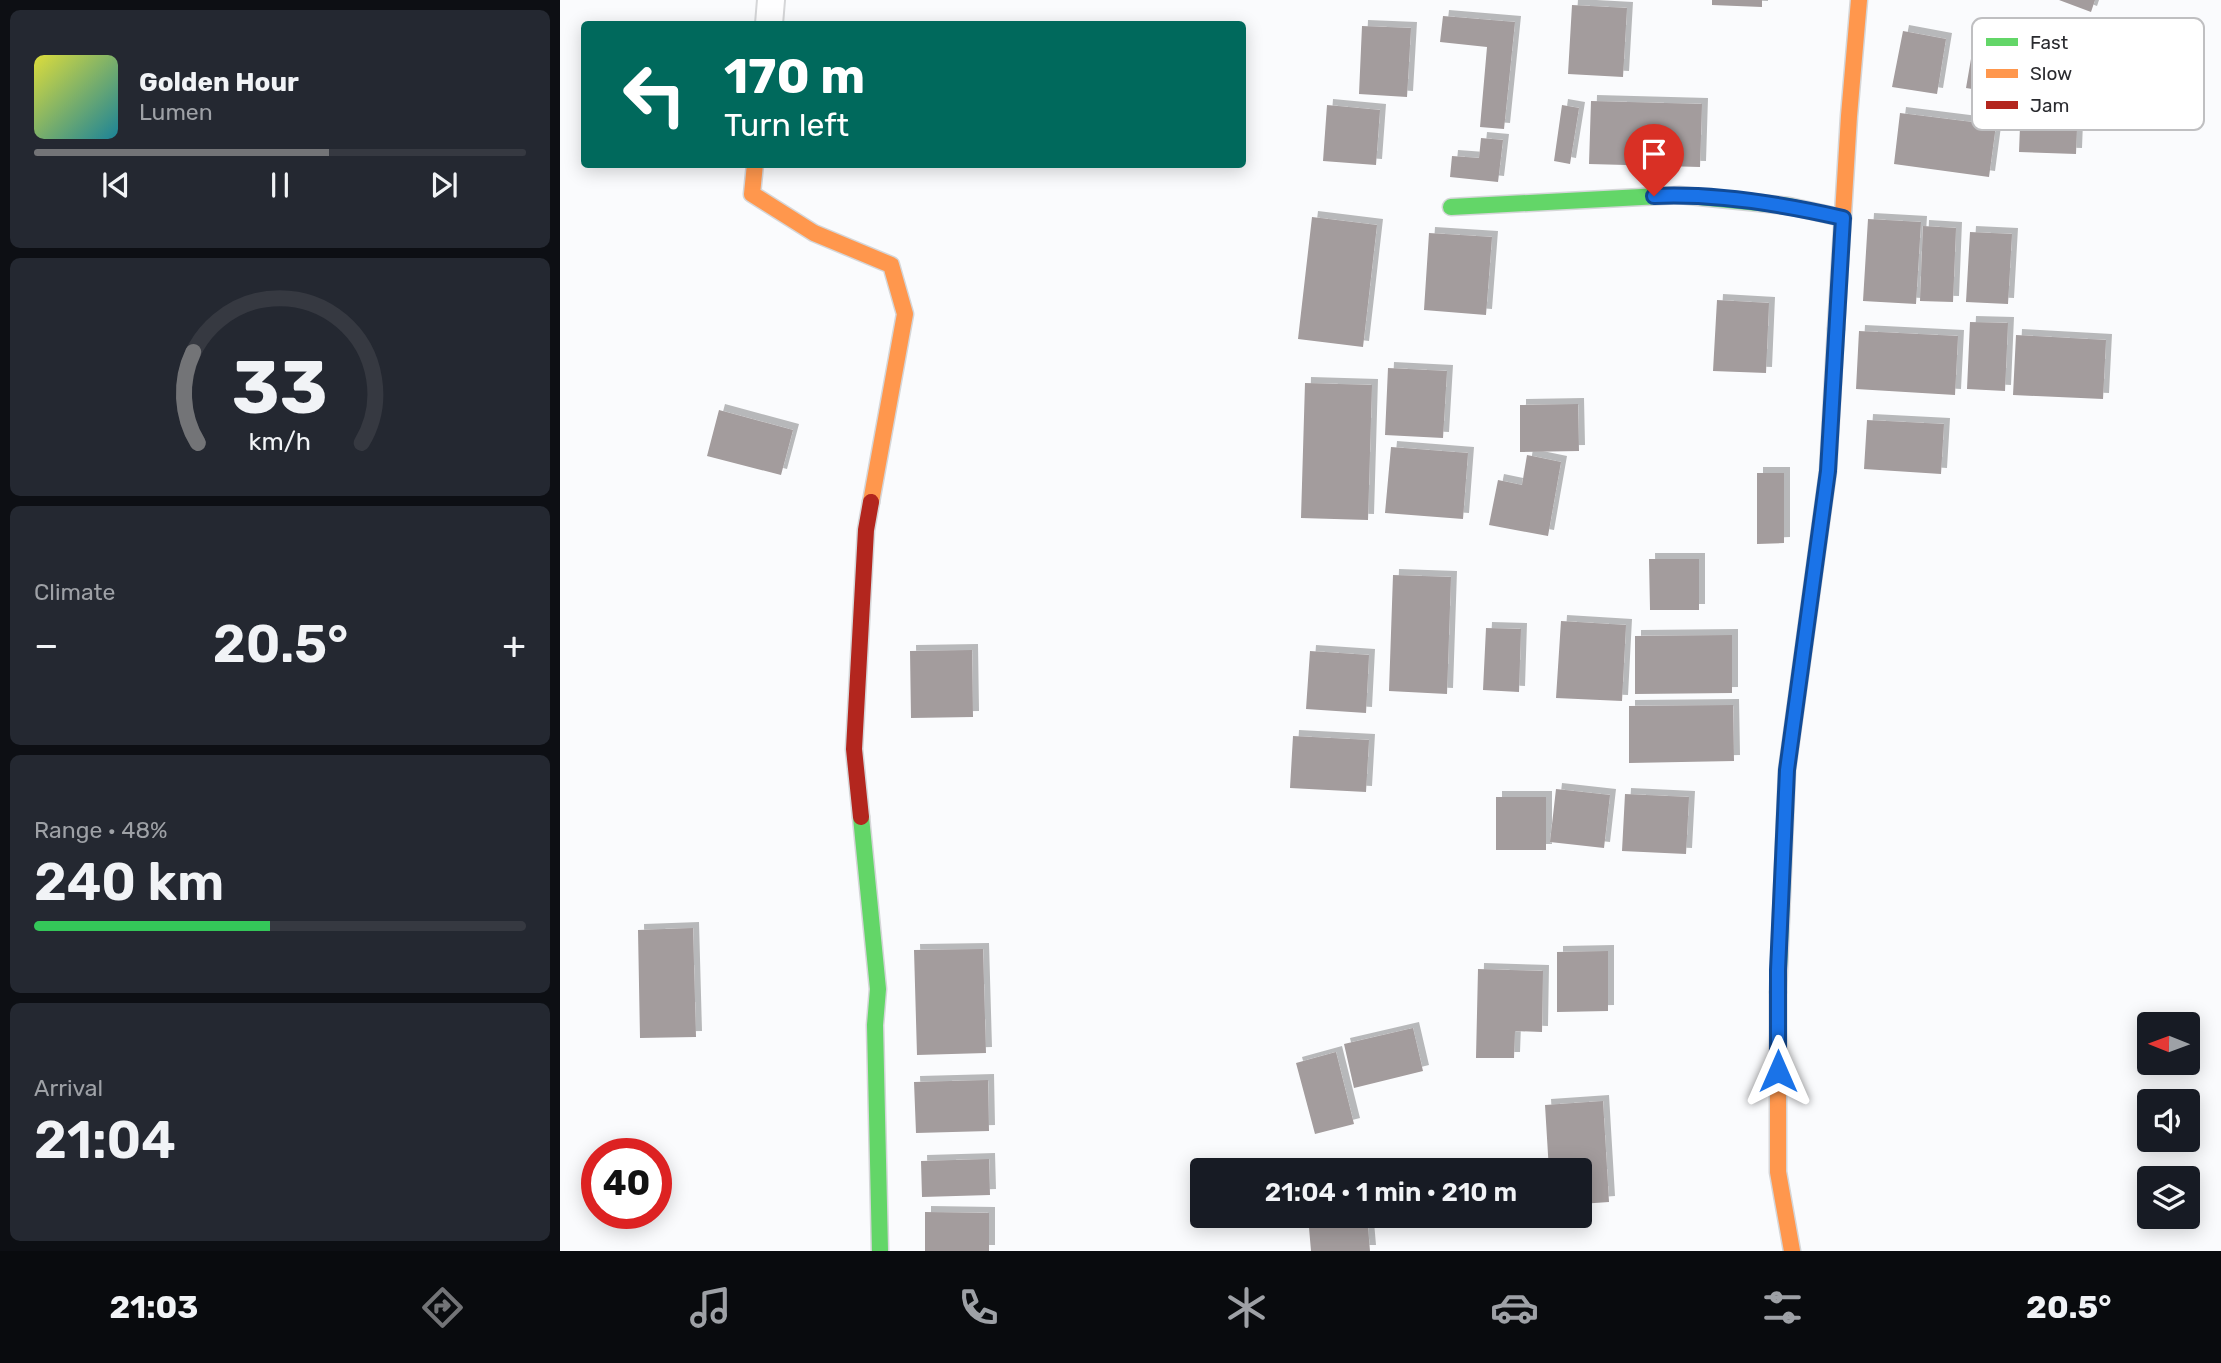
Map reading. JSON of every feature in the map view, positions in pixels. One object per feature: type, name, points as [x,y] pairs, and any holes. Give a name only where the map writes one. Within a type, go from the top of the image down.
[{"type":"street","points":[[769,21],[771,0]]},
{"type":"street","points":[[1792,1251],[1778,1158],[1778,970],[1787,770],[1828,471],[1843,218],[1860,0]]},
{"type":"street","points":[[755,168],[752,194],[814,233],[891,265],[905,314],[866,530],[853,749],[878,989],[875,1025],[880,1251]]},
{"type":"street","points":[[1451,207],[1679,195],[1789,206],[1843,218]]},
{"type":"building","points":[[1712,0],[1762,0],[1762,7],[1712,5]]},
{"type":"building","points":[[2059,0],[2095,0],[2091,12]]},
{"type":"building","points":[[1572,5],[1627,8],[1623,77],[1568,74]]},
{"type":"building","points":[[1443,16],[1515,22],[1504,129],[1480,127],[1487,47],[1440,42]]},
{"type":"building","points":[[1362,26],[1411,28],[1407,97],[1359,94]]},
{"type":"building","points":[[1903,31],[1946,39],[1937,94],[1892,87]]},
{"type":"building","points":[[1972,53],[1972,89],[1966,88]]},
{"type":"building","points":[[1591,101],[1702,104],[1700,167],[1589,164]]},
{"type":"building","points":[[1327,105],[1380,110],[1376,165],[1323,161]]},
{"type":"building","points":[[1562,105],[1579,108],[1570,164],[1554,161]]},
{"type":"building","points":[[1900,113],[1972,122],[1972,130],[1995,130],[1989,177],[1894,164]]},
{"type":"building","points":[[2020,130],[2077,130],[2076,154],[2019,152]]},
{"type":"building","points":[[1481,138],[1503,140],[1498,182],[1450,177],[1452,156],[1479,158]]},
{"type":"building","points":[[1312,217],[1377,225],[1363,347],[1298,339]]},
{"type":"building","points":[[1868,219],[1921,222],[1916,304],[1863,301]]},
{"type":"building","points":[[1923,226],[1956,228],[1953,302],[1920,301]]},
{"type":"building","points":[[1970,232],[2012,234],[2008,304],[1966,302]]},
{"type":"building","points":[[1429,233],[1492,237],[1486,315],[1424,310]]},
{"type":"building","points":[[1717,300],[1769,303],[1766,373],[1713,371]]},
{"type":"building","points":[[1970,322],[2008,323],[2005,391],[1967,389]]},
{"type":"building","points":[[1859,331],[1958,336],[1955,395],[1856,389]]},
{"type":"building","points":[[2016,335],[2106,340],[2103,399],[2013,395]]},
{"type":"building","points":[[1388,368],[1447,371],[1443,438],[1385,435]]},
{"type":"building","points":[[1305,383],[1372,385],[1368,520],[1301,518]]},
{"type":"building","points":[[1578,404],[1579,451],[1520,452],[1520,405]]},
{"type":"building","points":[[719,410],[793,430],[781,475],[707,456]]},
{"type":"building","points":[[1867,420],[1944,424],[1941,474],[1864,469]]},
{"type":"building","points":[[1391,447],[1468,453],[1463,519],[1385,513]]},
{"type":"building","points":[[1527,455],[1561,462],[1548,536],[1489,525],[1498,480],[1522,485]]},
{"type":"building","points":[[1757,473],[1784,473],[1784,543],[1757,544]]},
{"type":"building","points":[[1649,559],[1699,559],[1699,610],[1650,610]]},
{"type":"building","points":[[1393,575],[1451,577],[1447,694],[1389,691]]},
{"type":"building","points":[[1561,621],[1626,625],[1622,701],[1556,698]]},
{"type":"building","points":[[1486,628],[1521,629],[1519,692],[1483,690]]},
{"type":"building","points":[[1732,635],[1732,693],[1635,694],[1635,636]]},
{"type":"building","points":[[972,650],[973,717],[911,718],[910,651]]},
{"type":"building","points":[[1310,651],[1369,655],[1366,713],[1306,709]]},
{"type":"building","points":[[1733,705],[1734,761],[1629,763],[1629,706]]},
{"type":"building","points":[[1293,736],[1369,740],[1366,792],[1290,788]]},
{"type":"building","points":[[1556,789],[1610,795],[1604,848],[1550,842]]},
{"type":"building","points":[[1625,794],[1689,797],[1686,854],[1622,851]]},
{"type":"building","points":[[1496,797],[1546,797],[1546,850],[1496,850]]},
{"type":"building","points":[[693,928],[696,1037],[640,1038],[638,930]]},
{"type":"building","points":[[983,949],[986,1053],[917,1055],[914,950]]},
{"type":"building","points":[[1608,951],[1608,1011],[1557,1012],[1557,952]]},
{"type":"building","points":[[1478,969],[1543,971],[1542,1032],[1515,1031],[1514,1058],[1476,1058]]},
{"type":"building","points":[[1413,1028],[1423,1071],[1354,1088],[1344,1044]]},
{"type":"building","points":[[1336,1052],[1354,1124],[1315,1134],[1296,1063]]},
{"type":"building","points":[[988,1080],[989,1131],[916,1133],[914,1082]]},
{"type":"building","points":[[1603,1101],[1609,1202],[1592,1203],[1592,1158],[1548,1158],[1545,1105]]},
{"type":"building","points":[[989,1159],[990,1195],[922,1197],[921,1161]]},
{"type":"building","points":[[925,1212],[989,1213],[989,1251],[925,1251]]},
{"type":"building","points":[[1309,1228],[1368,1228],[1370,1251],[1311,1251]]},
{"type":"traffic: fast","points":[[1451,207],[1679,195],[1789,206],[1843,218]]},
{"type":"traffic: fast","points":[[1778,992],[1787,770],[1828,471],[1836,329]]},
{"type":"traffic: fast","points":[[861,817],[878,989],[875,1025],[880,1251]]},
{"type":"traffic: slow","points":[[1836,329],[1859,0]]},
{"type":"traffic: slow","points":[[755,168],[752,194],[814,233],[891,265],[905,314],[871,502]]},
{"type":"traffic: slow","points":[[1778,992],[1778,1172],[1792,1251]]},
{"type":"traffic: jam","points":[[861,817],[854,749],[866,530],[871,502]]},
{"type":"route","points":[[1654,196],[1679,195],[1789,206],[1843,218],[1828,471],[1787,770],[1778,970],[1778,1071]]}]
